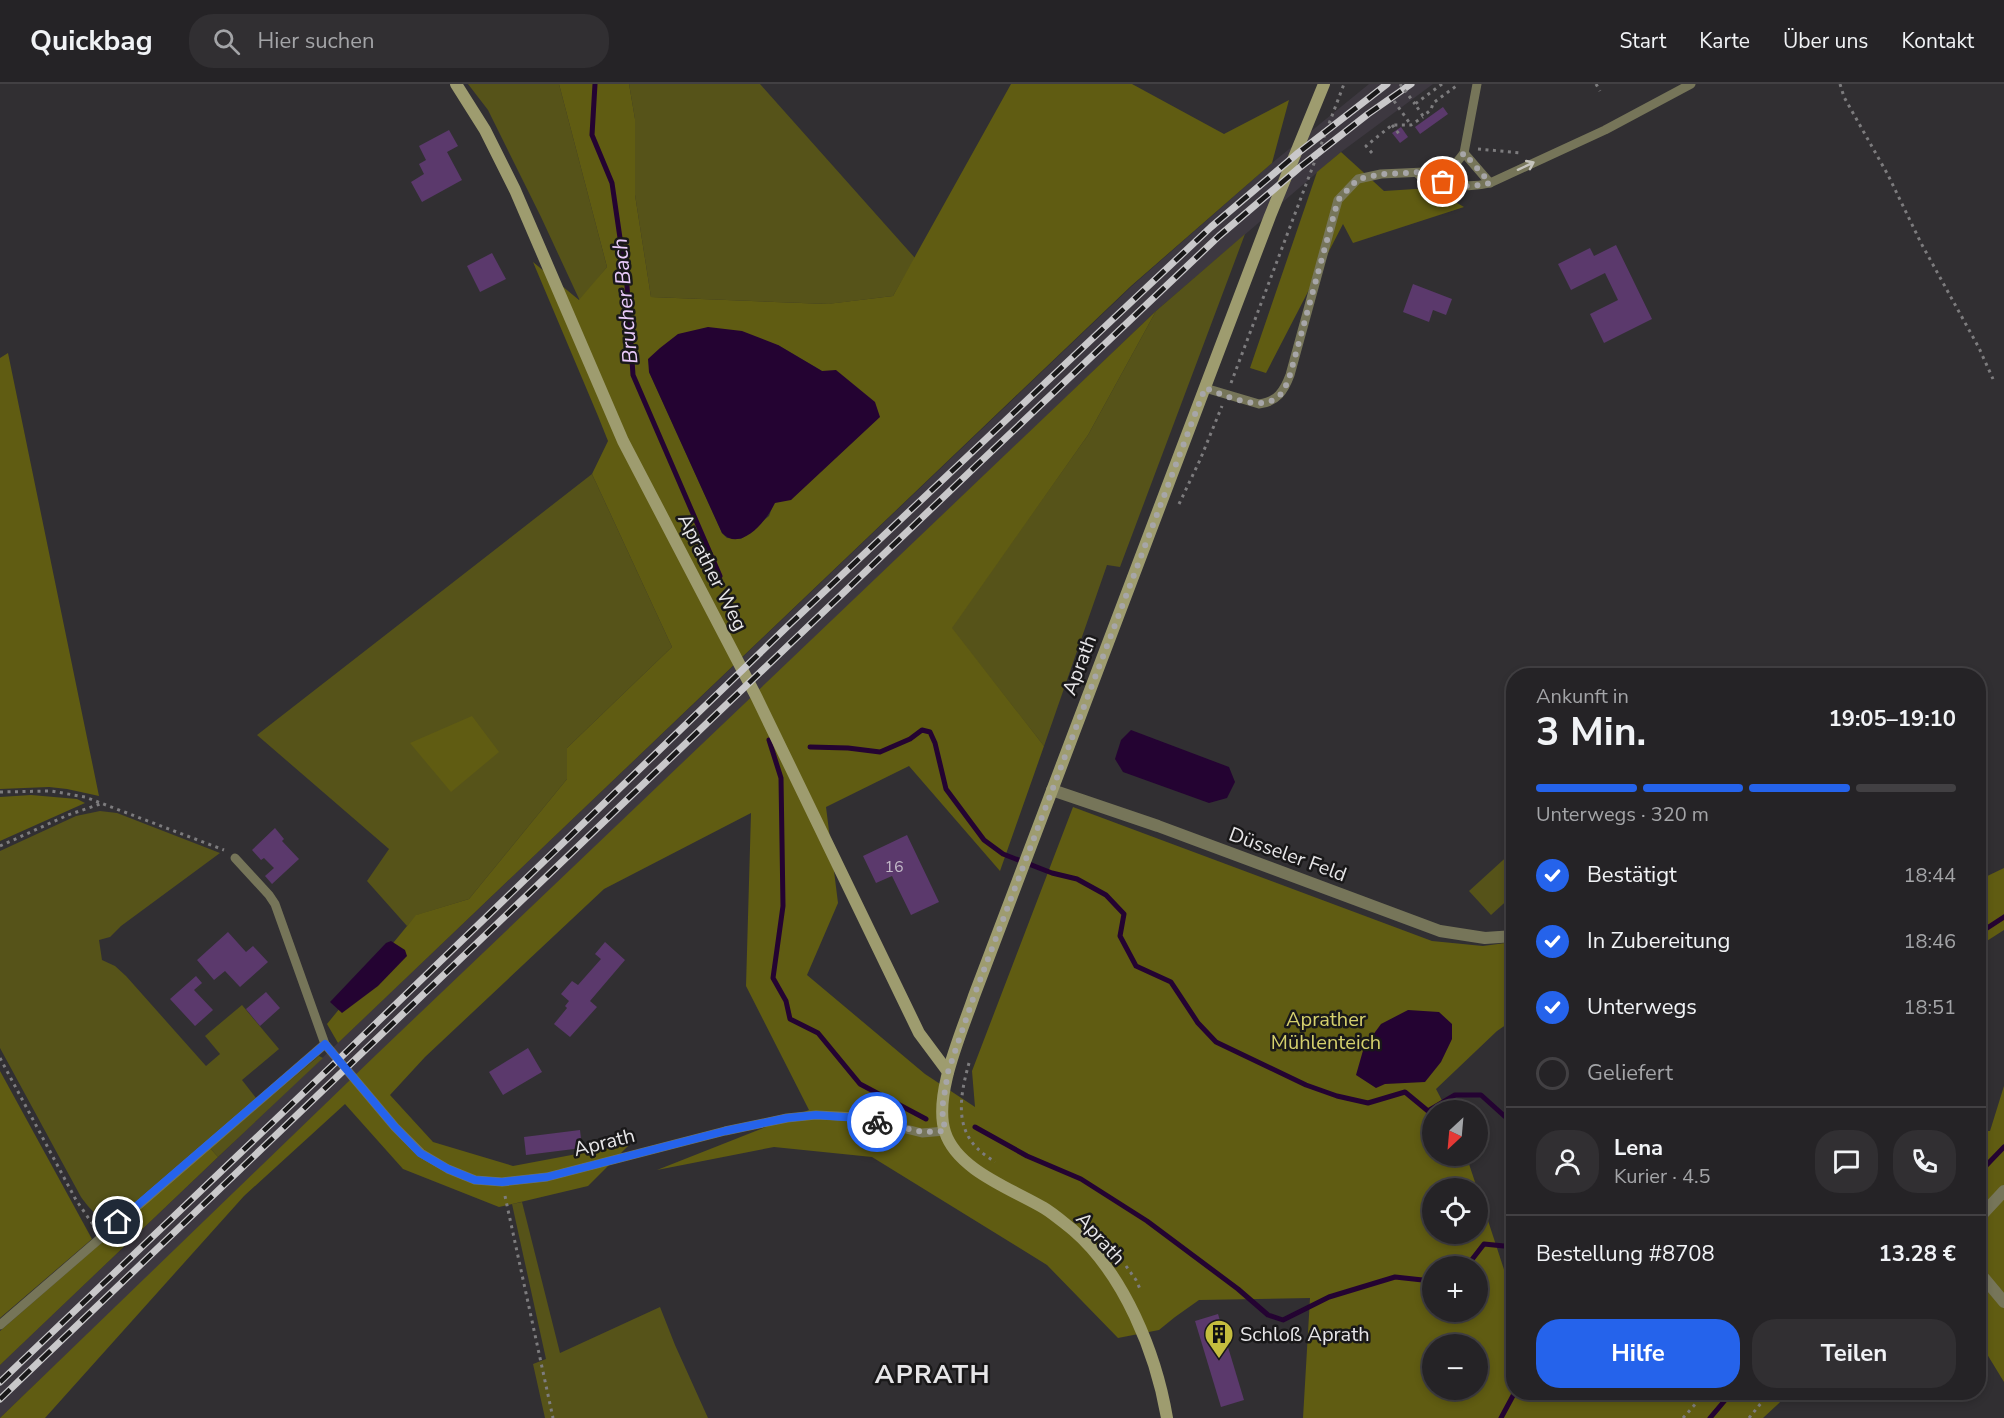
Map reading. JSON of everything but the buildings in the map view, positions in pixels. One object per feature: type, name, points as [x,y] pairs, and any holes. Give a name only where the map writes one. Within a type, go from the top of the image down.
[{"type":"main road","name":"Aprather Weg","points":[[456,84],[485,130],[515,190],[623,441],[756,696],[919,1033],[948,1072]]},
{"type":"main road","name":"Aprath","points":[[1167,1418],[1164,1398],[1148,1345],[1123,1295],[1099,1258],[1074,1231],[1046,1210],[978,1171],[962,1158],[951,1145],[945,1131],[942,1109],[948,1072],[974,996],[1270,216],[1324,84]]},
{"type":"street","name":"Düsseler Feld","points":[[1052,790],[1158,826],[1440,931],[1485,938],[1506,937]]},
{"type":"street","points":[[1986,1210],[2004,1191]]},
{"type":"street","points":[[1986,1281],[2004,1302]]},
{"type":"lane","points":[[1205,388],[1259,404],[1279,396],[1290,375],[1338,200],[1358,179],[1382,174],[1446,171],[1453,168],[1464,150],[1477,84]]},
{"type":"lane","points":[[1411,173],[1459,186],[1474,187],[1490,183],[1605,129],[1691,84]]},
{"type":"lane","points":[[1464,150],[1490,183]]},
{"type":"lane","points":[[0,1325],[325,1044],[275,904],[269,894],[235,858]]},
{"type":"lane","name":"Aprath","points":[[325,1044],[420,1153],[448,1169],[475,1180],[502,1182],[547,1177],[787,1118],[816,1115],[858,1118],[922,1132],[945,1131]]},
{"type":"path","points":[[1226,395],[1344,84]]},
{"type":"path","points":[[1400,84],[1416,103],[1423,116]]},
{"type":"path","points":[[1416,103],[1442,84]]},
{"type":"path","points":[[1372,153],[1366,146],[1392,124],[1412,125],[1431,110],[1432,103],[1459,84]]},
{"type":"path","points":[[1596,84],[1600,91]]},
{"type":"path","points":[[1840,84],[1844,97],[1888,175],[1921,243],[1994,379]]},
{"type":"path","points":[[1394,100],[1412,125]]},
{"type":"path","points":[[1392,124],[1400,135]]},
{"type":"path","points":[[1464,150],[1532,152]]},
{"type":"path","points":[[0,792],[51,791],[85,797],[217,846],[235,858]]},
{"type":"path","points":[[0,846],[68,815],[103,803]]},
{"type":"path","points":[[0,1058],[76,1200],[101,1237]]},
{"type":"path","points":[[970,1058],[963,1086],[961,1113],[965,1132],[976,1148],[995,1162]]},
{"type":"path","points":[[502,1182],[553,1418]]},
{"type":"path","points":[[1124,1263],[1141,1291]]},
{"type":"path","points":[[1683,1418],[1699,1400]]},
{"type":"path","points":[[1749,1418],[1764,1400]]},
{"type":"shaded area","points":[[468,84],[559,84],[607,267],[580,301],[488,110]]},
{"type":"shaded area","points":[[629,84],[760,84],[915,258],[893,296],[828,304],[651,297],[635,195],[635,119]]},
{"type":"shaded area","points":[[1369,84],[1433,84],[1341,152],[1156,311],[0,1418],[0,1365],[1132,286],[1272,163]]},
{"type":"shaded area","points":[[1245,234],[1120,567],[1107,565],[1044,746],[951,628],[1088,435],[1156,311]]},
{"type":"shaded area","points":[[708,327],[742,331],[778,345],[822,371],[836,370],[875,402],[880,417],[791,500],[775,503],[766,518],[753,532],[737,539],[729,538],[722,533],[649,372],[648,359],[678,334]]},
{"type":"shaded area","points":[[592,474],[672,647],[567,748],[567,779],[469,899],[417,915],[407,926],[367,881],[389,849],[257,735]]},
{"type":"shaded area","points":[[1131,730],[1229,767],[1235,782],[1227,798],[1209,803],[1123,772],[1115,759],[1121,740]]},
{"type":"shaded area","points":[[100,811],[117,813],[220,853],[121,926],[110,937],[99,940],[102,960],[115,966],[126,976],[206,1066],[220,1054],[205,1036],[242,1005],[279,1049],[242,1080],[256,1098],[115,1220],[104,1219],[91,1210],[81,1197],[0,1048],[0,851],[76,816]]},
{"type":"shaded area","points":[[1506,857],[1506,901],[1491,915],[1469,891]]},
{"type":"shaded area","points":[[391,941],[405,950],[407,956],[378,986],[342,1013],[330,1002],[386,943]]},
{"type":"shaded area","points":[[1408,1010],[1439,1012],[1452,1024],[1452,1039],[1441,1062],[1425,1082],[1385,1084],[1376,1088],[1356,1075],[1364,1047],[1381,1024]]},
{"type":"shaded area","points":[[319,1056],[323,1058],[218,1157],[210,1148]]},
{"type":"shaded area","points":[[522,1202],[560,1353],[660,1307],[708,1418],[545,1418],[533,1364],[546,1359],[512,1204]]},
{"type":"green space","points":[[559,84],[629,84],[635,119],[635,195],[651,297],[827,304],[893,296],[1011,84],[1132,84],[1224,134],[1289,100],[1272,163],[1131,286],[338,1043],[327,1024],[416,915],[469,899],[567,779],[567,748],[672,647],[592,474],[608,441],[533,262],[579,300],[607,267]],"holes":[[[778,345],[822,371],[769,516],[741,539],[727,538],[722,533],[649,372]]]},
{"type":"green space","points":[[1341,152],[1384,191],[1431,188],[1464,207],[1353,243],[1343,224],[1266,373],[1250,368],[1317,172]]},
{"type":"green space","name":"Aprather Mühlenteich","points":[[1156,311],[1088,435],[952,628],[1044,746],[1000,871],[909,766],[826,807],[838,903],[807,975],[925,1074],[975,1107],[972,1071],[1073,807],[1432,941],[1483,946],[1506,943],[1506,1025],[1436,1089],[1442,1100],[1422,1100],[1422,1166],[1470,1166],[1474,1178],[1422,1178],[1422,1244],[1488,1244],[1488,1221],[1506,1276],[1506,1400],[1782,1400],[1763,1418],[1303,1418],[1310,1298],[1199,1300],[1159,1330],[1118,1338],[1047,1265],[872,1157],[774,1147],[657,1170],[809,1110],[746,986],[751,813],[604,889],[425,1057],[390,1095],[433,1142],[513,1166],[630,1144],[588,1186],[499,1207],[403,1169],[345,1104],[244,1196],[45,1418],[0,1418],[377,1054]]},
{"type":"green space","points":[[8,353],[99,796],[49,787],[0,789],[0,358]]},
{"type":"green space","points":[[472,716],[499,752],[451,792],[410,743]]},
{"type":"green space","points":[[31,795],[77,799],[85,803],[0,841],[0,797]]},
{"type":"green space","points":[[2004,868],[2004,930],[1986,942],[1986,877]]},
{"type":"green space","points":[[0,1071],[92,1239],[0,1318]]},
{"type":"green space","points":[[2004,1086],[2004,1382],[1986,1352],[1986,1131],[1990,1131]]},
{"type":"green space","points":[[210,1148],[218,1157],[0,1365],[0,1331]]},
{"type":"waterway","name":"Brucher Bach","points":[[595,84],[592,135],[612,183],[627,286],[633,375],[720,576]]},
{"type":"waterway","name":"Brucher Bach","points":[[810,747],[880,752],[910,739],[922,730],[930,732],[935,743],[946,789],[984,840],[1003,854],[1052,873],[1077,879],[1106,895],[1124,914],[1120,936],[1136,966],[1171,982],[1198,1023],[1216,1042],[1306,1085],[1337,1096],[1368,1103],[1405,1092],[1428,1111],[1455,1095],[1481,1095],[1506,1118]]},
{"type":"waterway","points":[[769,740],[781,778],[783,906],[773,978],[786,1001],[790,1019],[818,1033],[860,1084],[926,1119]]},
{"type":"waterway","points":[[1986,929],[2004,917]]},
{"type":"waterway","points":[[975,1127],[1027,1156],[1081,1179],[1147,1221],[1238,1289],[1268,1315],[1283,1320],[1329,1297],[1395,1277],[1422,1280]]},
{"type":"waterway","points":[[1986,1166],[2004,1147]]},
{"type":"waterway","points":[[1475,1256],[1484,1244],[1506,1246]]},
{"type":"waterway","points":[[1501,1418],[1511,1400]]},
{"type":"waterway","points":[[1710,1418],[1725,1400]]},
{"type":"railway","points":[[0,1382],[791,623],[1211,227],[1298,153],[1387,84]]},
{"type":"railway","points":[[0,1399],[1219,236],[1299,168],[1368,114],[1411,84]]},
{"type":"way so far","points":[[877,1122],[922,1132],[945,1131],[942,1109],[948,1072],[974,996],[1205,388],[1259,404],[1275,399],[1282,392],[1290,375],[1338,200],[1358,179],[1382,174],[1446,171],[1453,168],[1464,153],[1490,183],[1474,187],[1443,182]]},
{"type":"place","name":"Schloß Aprath","points":[[1219,1360]]},
{"type":"district","name":"APRATH","points":[[933,1374]]},
{"type":"route","points":[[118,1222],[325,1044],[420,1153],[448,1169],[475,1180],[502,1182],[547,1177],[725,1131],[787,1118],[816,1115],[858,1118],[877,1122]]}]
